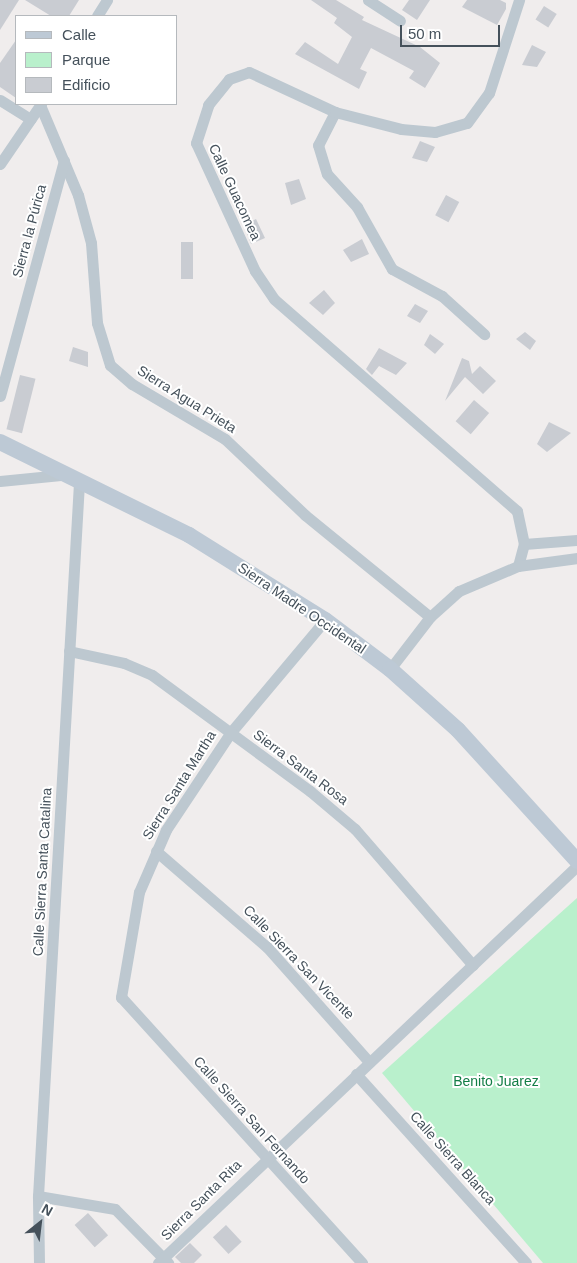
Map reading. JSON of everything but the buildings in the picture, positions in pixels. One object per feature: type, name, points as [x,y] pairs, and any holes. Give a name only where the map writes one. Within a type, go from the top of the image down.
[{"type":"street","points":[[98,15],[106,0]]},
{"type":"street","points":[[368,0],[400,20]]},
{"type":"street","name":"Calle Guacomea","points":[[518,566],[524,544],[523,523],[505,498],[274,299],[255,271],[196,143],[208,105],[229,79],[249,72],[335,112],[401,129],[435,132],[467,123],[489,93],[519,0]]},
{"type":"street","points":[[0,100],[30,119]]},
{"type":"street","points":[[0,164],[41,105]]},
{"type":"street","name":"Sierra Agua Prieta","points":[[41,105],[64,161],[91,242],[96,323],[110,365],[132,384],[225,439],[305,516],[430,617]]},
{"type":"street","points":[[335,112],[318,146],[327,174],[357,207],[392,270],[442,296],[484,334]]},
{"type":"street","name":"Sierra la Púrica","points":[[0,396],[64,161]]},
{"type":"street","name":"Sierra Madre Occidental","points":[[0,442],[61,475],[190,535],[325,620],[390,669],[458,730],[577,861]]},
{"type":"street","points":[[0,481],[61,475]]},
{"type":"street","name":"Calle Sierra Santa Catalina","points":[[39,1263],[38,1196],[79,483]]},
{"type":"street","points":[[524,544],[577,540]]},
{"type":"street","points":[[390,669],[430,617],[459,590],[518,566],[577,558]]},
{"type":"street","name":"Sierra Santa Martha","points":[[121,997],[132,920],[156,850],[231,732],[325,620]]},
{"type":"street","name":"Sierra Santa Rosa","points":[[69,651],[139,668],[231,732],[355,829],[472,966]]},
{"type":"street","name":"Calle Sierra San Vicente","points":[[156,850],[267,947],[369,1062]]},
{"type":"street","name":"Sierra Santa Rita","points":[[163,1261],[264,1158],[577,866]]},
{"type":"street","name":"Calle Sierra San Fernando","points":[[121,997],[264,1158],[362,1263]]},
{"type":"street","name":"Calle Sierra Blanca","points":[[356,1074],[526,1263]]},
{"type":"street","points":[[38,1196],[115,1209],[163,1261]]},
{"type":"green space","name":"Benito Juarez","points":[[577,898],[577,1263],[543,1263],[382,1073]]}]
